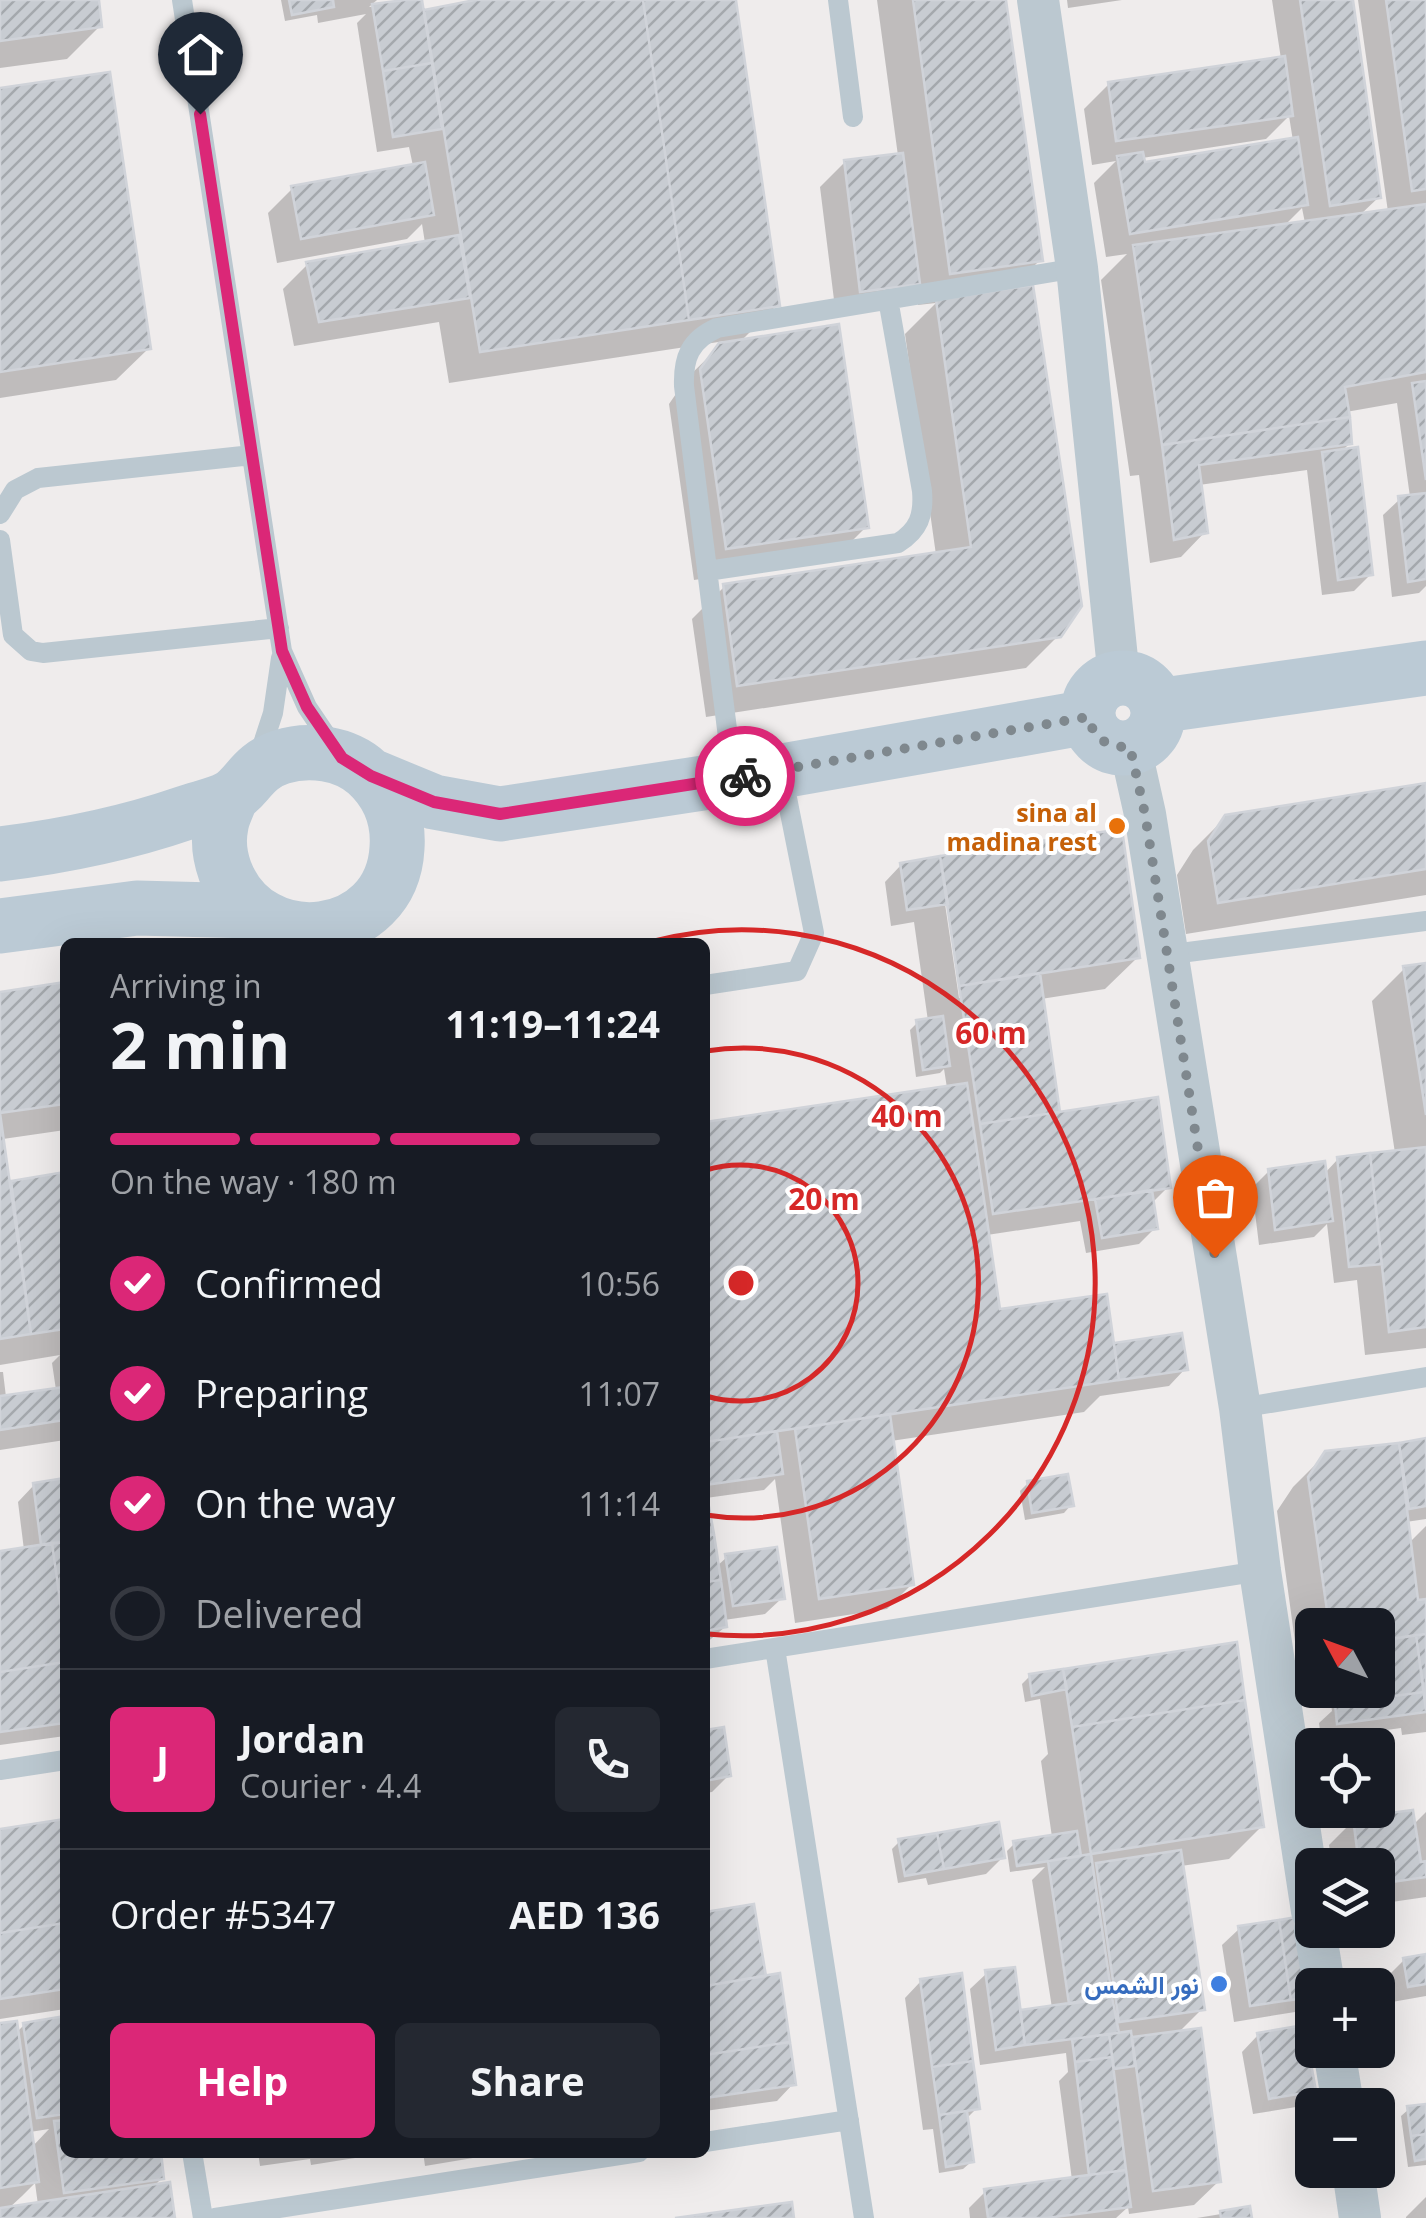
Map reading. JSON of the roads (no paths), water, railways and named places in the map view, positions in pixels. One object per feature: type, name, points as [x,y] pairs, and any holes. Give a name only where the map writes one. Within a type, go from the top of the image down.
[{"type":"street","points":[[1038,0],[1078,268],[1124,712],[1145,814],[1240,1408],[1260,1572],[1302,1848]]},
{"type":"street","points":[[0,854],[116,836],[242,785],[280,757],[311,752],[356,767],[434,802],[500,814],[1124,712],[1426,668]]},
{"type":"street","points":[[356,767],[389,800],[398,830],[396,860],[367,914]]},
{"type":"street","points":[[242,785],[220,826],[220,858],[232,887],[265,924]]},
{"type":"street","points":[[0,926],[136,908],[297,930],[332,928],[367,914],[440,848],[500,814]]},
{"type":"street","points":[[1356,2188],[1360,2218]]},
{"type":"lane","points":[[182,0],[282,651],[273,713],[242,785]]},
{"type":"lane","points":[[838,0],[853,116]]},
{"type":"lane","points":[[710,985],[796,971],[814,933],[757,775],[707,571],[684,386],[684,362],[689,350],[696,340],[717,328],[1078,268]]},
{"type":"lane","points":[[707,571],[898,543],[917,528],[922,516],[922,491],[888,300]]},
{"type":"lane","points":[[0,514],[15,490],[38,478],[252,456]]},
{"type":"lane","points":[[0,540],[13,635],[31,652],[43,654],[279,628]]},
{"type":"lane","points":[[282,651],[307,707],[356,767]]},
{"type":"lane","points":[[1165,955],[1426,921]]},
{"type":"lane","points":[[1240,1408],[1426,1377]]},
{"type":"lane","points":[[710,1658],[1260,1572]]},
{"type":"lane","points":[[775,1648],[864,2218]]},
{"type":"lane","points":[[0,1770],[60,1761]]},
{"type":"lane","points":[[710,2141],[849,2120]]},
{"type":"lane","points":[[193,2158],[203,2218]]},
{"type":"lane","points":[[215,2218],[600,2158]]},
{"type":"place","name":"sina al madina rest","points":[[1117,826]]},
{"type":"place","name":"نور الشمس","points":[[1219,1984]]}]
